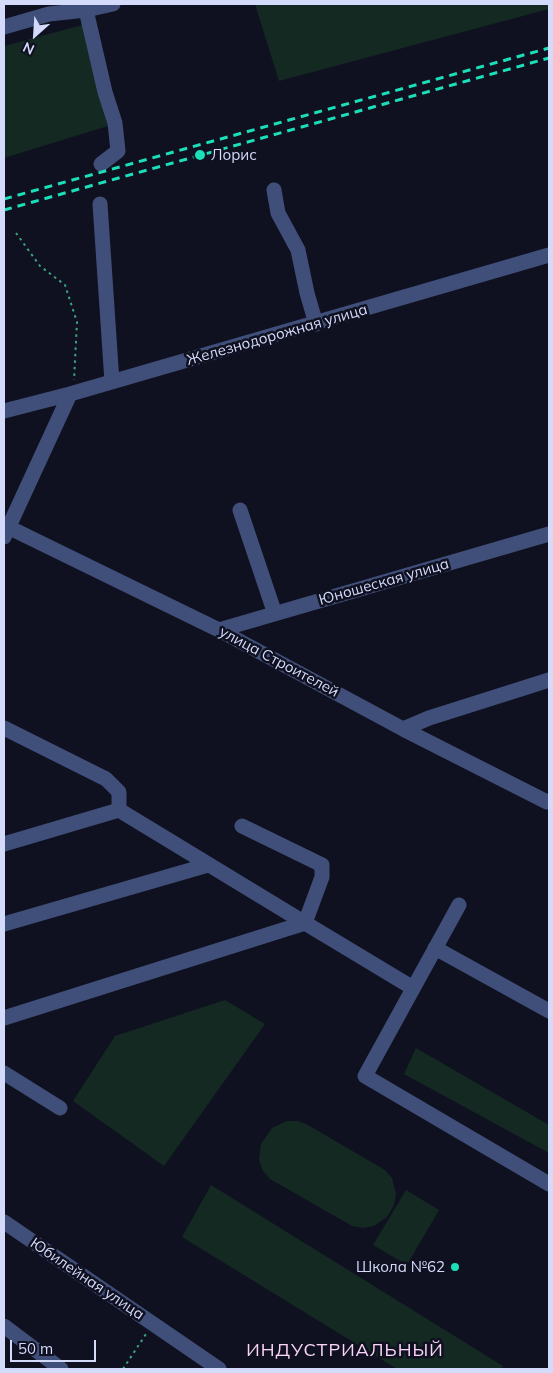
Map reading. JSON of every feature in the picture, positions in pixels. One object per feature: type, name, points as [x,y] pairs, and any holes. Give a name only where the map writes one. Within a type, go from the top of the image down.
[{"type":"street","points":[[4,27],[51,9],[86,10],[113,4]]},
{"type":"street","points":[[86,10],[105,92],[115,123],[118,151],[101,164]]},
{"type":"street","points":[[274,190],[278,213],[298,250],[316,324]]},
{"type":"street","points":[[100,204],[112,382]]},
{"type":"street","name":"Железнодорожная улица","points":[[4,411],[316,324],[549,255]]},
{"type":"street","points":[[6,532],[70,394]]},
{"type":"street","points":[[240,510],[275,614]]},
{"type":"street","name":"улица Строителей","points":[[6,532],[219,630],[403,729],[548,802]]},
{"type":"street","name":"Юношеская улица","points":[[219,630],[549,534]]},
{"type":"street","points":[[403,729],[429,718],[549,680]]},
{"type":"street","points":[[4,728],[106,779],[119,792],[119,810]]},
{"type":"street","points":[[4,844],[119,810],[413,988]]},
{"type":"street","points":[[242,826],[322,865],[322,877],[305,923]]},
{"type":"street","points":[[4,924],[208,865]]},
{"type":"street","points":[[459,905],[365,1076],[549,1184]]},
{"type":"street","points":[[4,1018],[305,923]]},
{"type":"street","points":[[435,948],[549,1011]]},
{"type":"street","points":[[4,1072],[60,1108]]},
{"type":"street","name":"Юбилейная улица","points":[[4,1222],[220,1369]]},
{"type":"street","points":[[4,1326],[61,1369]]},
{"type":"path","points":[[16,233],[40,266],[65,284],[76,322],[76,373],[70,394]]},
{"type":"path","points":[[123,1369],[153,1324]]},
{"type":"green space","points":[[255,4],[549,4],[549,9],[279,81]]},
{"type":"green space","points":[[86,24],[108,126],[4,158],[4,46]]},
{"type":"green space","points":[[225,1000],[265,1024],[164,1166],[73,1101],[115,1036]]},
{"type":"green space","points":[[416,1048],[549,1125],[549,1153],[404,1074]]},
{"type":"green space","points":[[287,1121],[298,1121],[308,1125],[385,1170],[392,1178],[396,1194],[394,1205],[387,1217],[374,1226],[363,1228],[352,1226],[270,1179],[263,1171],[259,1160],[261,1144],[272,1128]]},
{"type":"green space","points":[[211,1185],[503,1366],[502,1369],[397,1369],[182,1237]]},
{"type":"green space","points":[[406,1190],[439,1210],[407,1265],[373,1245]]},
{"type":"railway","points":[[4,199],[549,48]]},
{"type":"railway","points":[[4,210],[549,58]]},
{"type":"place","name":"Лорис","points":[[200,155]]},
{"type":"place","name":"Школа №62","points":[[455,1267]]},
{"type":"district","name":"ИНДУСТРИАЛЬНЫЙ","points":[[345,1351]]}]
